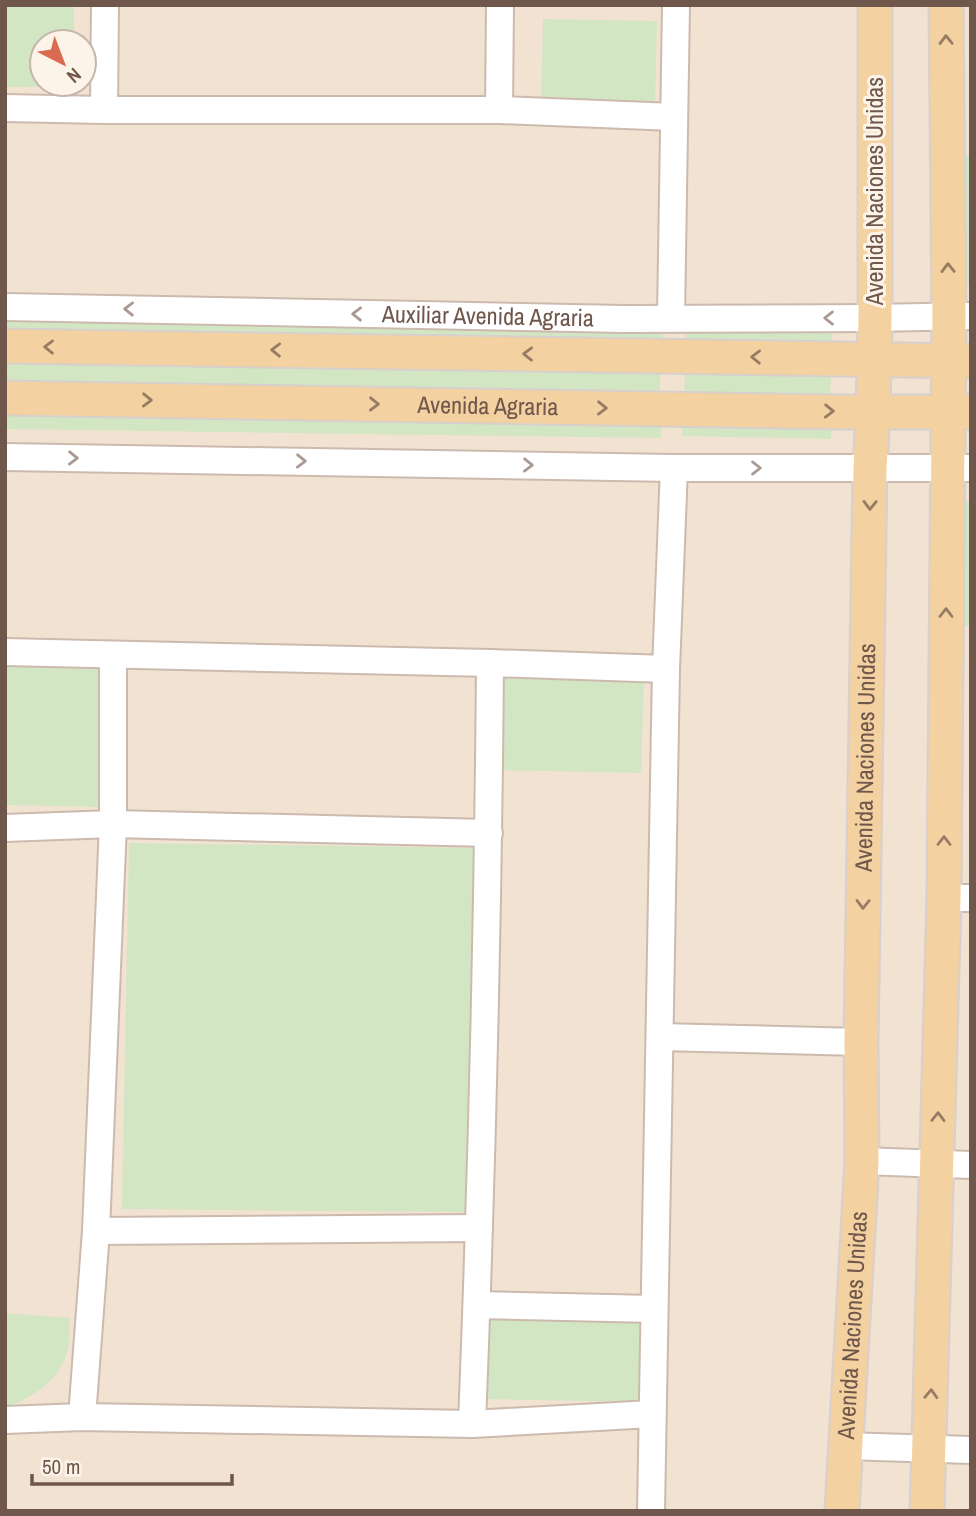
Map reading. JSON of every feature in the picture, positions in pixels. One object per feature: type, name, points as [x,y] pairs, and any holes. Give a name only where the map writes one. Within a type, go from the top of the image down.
[{"type":"main road","name":"Avenida Naciones Unidas","points":[[842,1511],[862,1161],[861,1042],[875,318],[875,5]]},
{"type":"main road","points":[[927,1511],[937,1164],[957,898],[960,316],[946,5]]},
{"type":"main road","points":[[5,346],[960,361]]},
{"type":"main road","name":"Avenida Agraria","points":[[5,398],[959,412]]},
{"type":"street","points":[[104,110],[105,5]]},
{"type":"street","points":[[499,110],[500,5]]},
{"type":"street","points":[[671,318],[676,5]]},
{"type":"street","points":[[5,108],[499,110],[674,117]]},
{"type":"street","name":"Auxiliar Avenida Agraria","points":[[5,307],[610,318],[960,316]]},
{"type":"street","points":[[5,457],[674,468],[959,469]]},
{"type":"street","points":[[651,1511],[666,669],[674,468]]},
{"type":"street","points":[[5,652],[666,669]]},
{"type":"street","points":[[82,1416],[96,1231],[113,824],[113,655]]},
{"type":"street","points":[[472,1424],[489,833],[490,663]]},
{"type":"street","points":[[5,828],[113,824],[489,833]]},
{"type":"street","points":[[660,1037],[861,1042]]},
{"type":"street","points":[[862,1161],[971,1165]]},
{"type":"street","points":[[96,1231],[479,1228]]},
{"type":"street","points":[[477,1305],[654,1309]]},
{"type":"street","points":[[5,1420],[82,1416],[472,1424],[652,1414]]},
{"type":"street","points":[[845,1446],[971,1450]]},
{"type":"shaded area","points":[[5,5],[971,5],[971,1511],[5,1511]]},
{"type":"green space","points":[[5,5],[74,5],[74,28],[28,28],[28,87],[5,87]]},
{"type":"green space","points":[[543,19],[657,21],[655,108],[541,106]]},
{"type":"green space","points":[[966,155],[971,155],[971,285],[963,285]]},
{"type":"green space","points":[[5,311],[663,322],[662,352],[5,340]]},
{"type":"green space","points":[[686,323],[832,326],[831,354],[685,352]]},
{"type":"green space","points":[[5,351],[660,364],[660,403],[5,391]]},
{"type":"green space","points":[[685,364],[831,365],[830,407],[684,405]]},
{"type":"green space","points":[[5,404],[661,413],[661,438],[5,429]]},
{"type":"green space","points":[[683,414],[832,418],[831,439],[682,436]]},
{"type":"green space","points":[[964,501],[971,501],[971,626],[961,626]]},
{"type":"green space","points":[[5,663],[101,665],[101,807],[5,805]]},
{"type":"green space","points":[[502,676],[644,678],[641,773],[499,770]]},
{"type":"green space","points":[[129,843],[476,848],[466,1212],[122,1209]]},
{"type":"green space","points":[[5,1313],[70,1318],[68,1348],[58,1372],[44,1387],[6,1408]]},
{"type":"green space","points":[[488,1315],[643,1317],[641,1402],[486,1399]]}]
